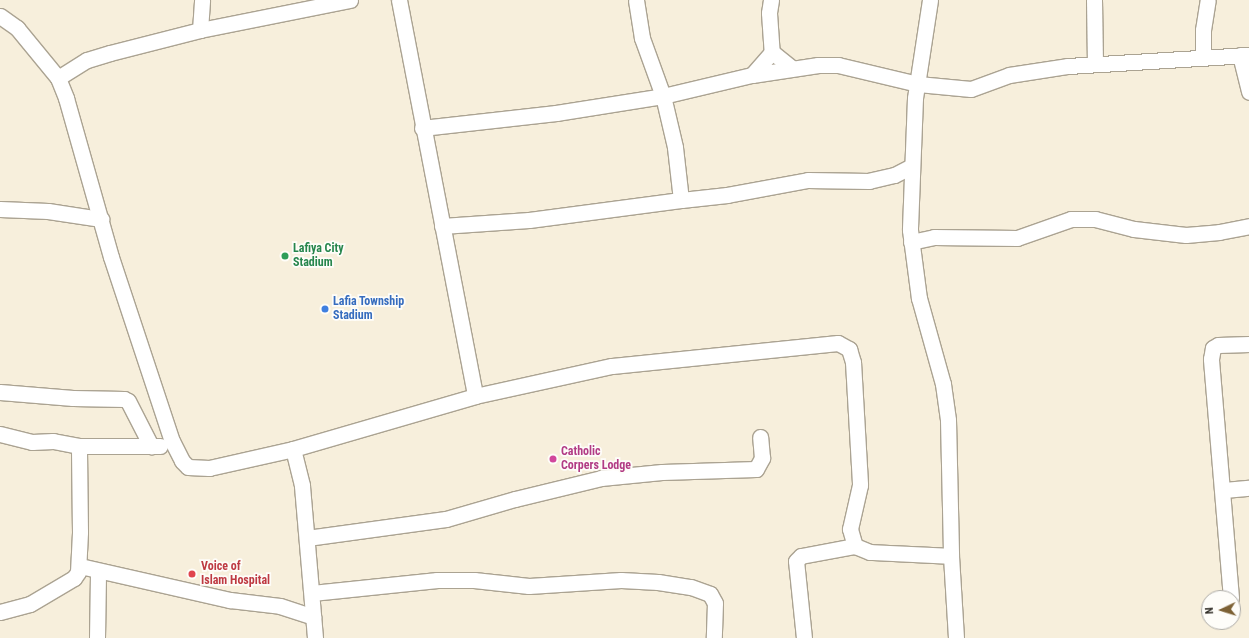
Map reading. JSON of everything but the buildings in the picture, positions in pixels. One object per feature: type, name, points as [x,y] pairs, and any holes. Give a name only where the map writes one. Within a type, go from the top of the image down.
[{"type":"street","points":[[200,30],[202,0]]},
{"type":"street","points":[[58,78],[87,60],[297,6],[350,0]]},
{"type":"street","points":[[399,0],[422,128],[475,396]]},
{"type":"street","points":[[636,0],[642,38],[663,96],[675,147],[681,200]]},
{"type":"street","points":[[752,75],[772,52],[769,13],[771,0]]},
{"type":"street","points":[[930,0],[918,84],[912,166],[911,242],[919,298],[943,384],[948,420],[951,556],[956,638]]},
{"type":"street","points":[[1094,0],[1095,63]]},
{"type":"street","points":[[1203,57],[1201,43],[1208,0]]},
{"type":"street","points":[[0,16],[17,28],[58,78],[101,219],[172,441],[182,461],[188,467],[197,469],[293,449],[475,396],[612,366],[828,344],[846,346],[851,353],[853,362],[858,441],[860,494],[851,516],[850,529],[855,546]]},
{"type":"street","points":[[772,52],[792,68]]},
{"type":"street","points":[[422,128],[556,113],[663,96],[752,75],[792,68],[838,65],[918,84],[971,89],[1009,75],[1095,63],[1165,61],[1244,55],[1249,92]]},
{"type":"street","points":[[442,226],[528,220],[727,195],[808,180],[869,181],[894,175],[912,166]]},
{"type":"street","points":[[0,208],[48,211],[101,219]]},
{"type":"street","points":[[911,242],[934,237],[1017,238],[1071,219],[1095,219],[1134,229],[1186,235],[1219,232],[1249,226]]},
{"type":"street","points":[[1230,590],[1224,490],[1211,359],[1213,348],[1218,345],[1249,344]]},
{"type":"street","points":[[0,392],[73,398],[124,399],[128,402],[151,446]]},
{"type":"street","points":[[0,434],[32,442],[53,441],[79,446],[161,446],[172,441]]},
{"type":"street","points":[[307,538],[446,519],[515,499],[601,478],[662,472],[756,469],[762,458],[760,438]]},
{"type":"street","points":[[0,612],[30,604],[74,578],[80,566],[79,446]]},
{"type":"street","points":[[293,449],[302,486],[315,638]]},
{"type":"street","points":[[1224,490],[1249,488]]},
{"type":"street","points":[[804,638],[796,561],[800,556],[855,546],[870,552],[951,556]]},
{"type":"street","points":[[80,566],[98,572],[172,585],[230,600],[280,606],[313,617]]},
{"type":"street","points":[[97,638],[98,572]]},
{"type":"street","points":[[312,593],[437,580],[474,580],[529,586],[621,580],[658,582],[690,586],[710,594],[715,603],[714,638]]},
{"type":"place","name":"Lafiya City Stadium","points":[[285,256]]},
{"type":"place","name":"Lafia Township Stadium","points":[[325,309]]},
{"type":"place","name":"Catholic Corpers Lodge","points":[[553,459]]},
{"type":"place","name":"Voice of Islam Hospital","points":[[192,574]]}]
